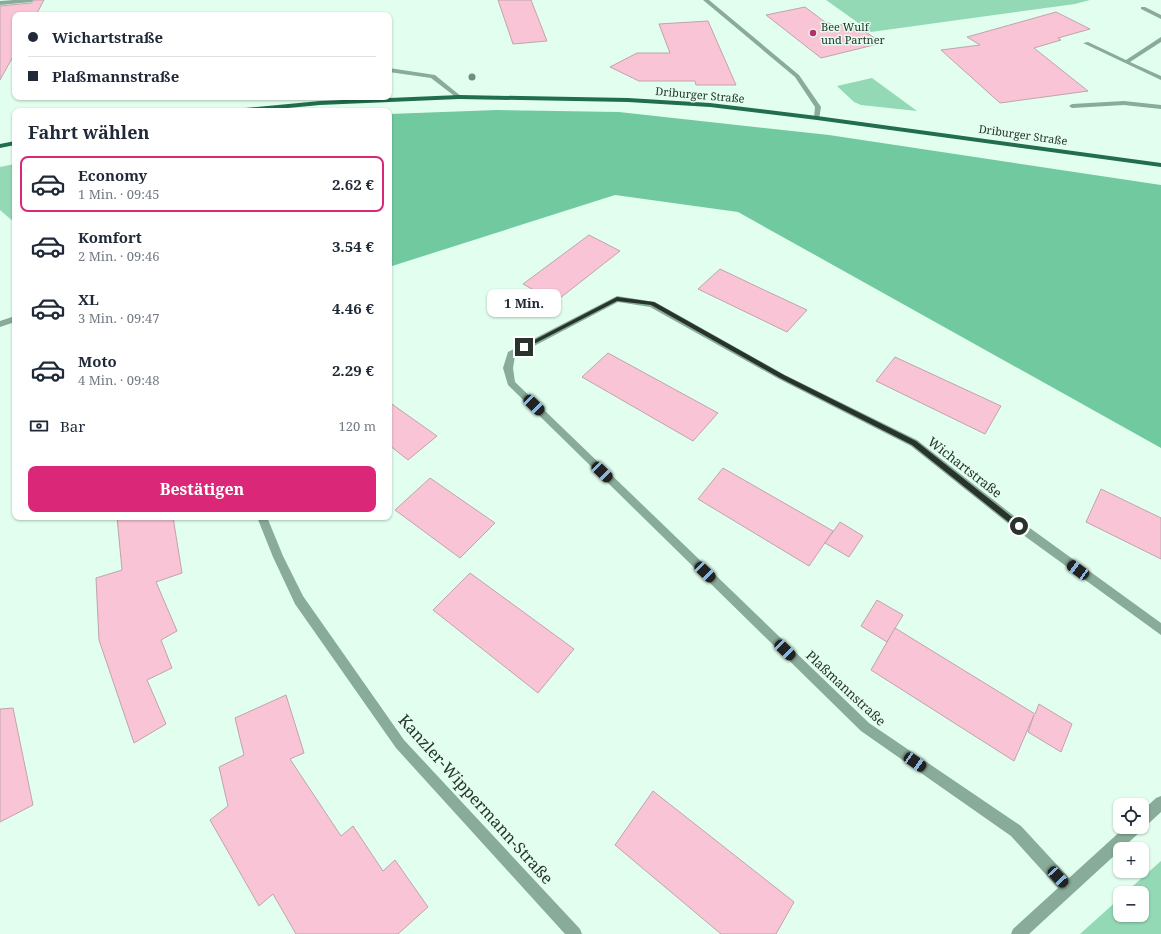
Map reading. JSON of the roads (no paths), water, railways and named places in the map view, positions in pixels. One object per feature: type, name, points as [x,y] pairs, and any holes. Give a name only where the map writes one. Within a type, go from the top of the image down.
[{"type":"main road","name":"Driburger Straße","points":[[267,108],[320,103],[459,98],[636,101],[710,105],[817,118],[1161,165]]},
{"type":"main road","points":[[0,146],[12,144]]},
{"type":"street","points":[[0,3],[31,0]]},
{"type":"street","points":[[706,0],[797,76],[818,107],[817,118]]},
{"type":"street","points":[[1143,8],[1161,17]]},
{"type":"street","points":[[1126,62],[1161,40]]},
{"type":"street","points":[[1086,43],[1161,78]]},
{"type":"street","points":[[392,70],[432,76],[459,98]]},
{"type":"street","points":[[1072,106],[1124,103],[1161,107]]},
{"type":"street","name":"Plaßmannstraße","points":[[652,304],[617,299],[511,354],[508,368],[511,383],[865,727],[1016,832],[1068,888]]},
{"type":"street","name":"Wichartstraße","points":[[652,304],[782,377],[914,443],[1019,526],[1161,630]]},
{"type":"street","points":[[0,324],[12,320]]},
{"type":"street","name":"Kanzler-Wippermann-Straße","points":[[263,520],[278,556],[300,600],[400,744],[576,934]]},
{"type":"street","points":[[1149,814],[1161,803]]},
{"type":"street","points":[[1018,934],[1127,834]]},
{"type":"place","name":"Bee Wulf und Partner","points":[[813,33]]}]
